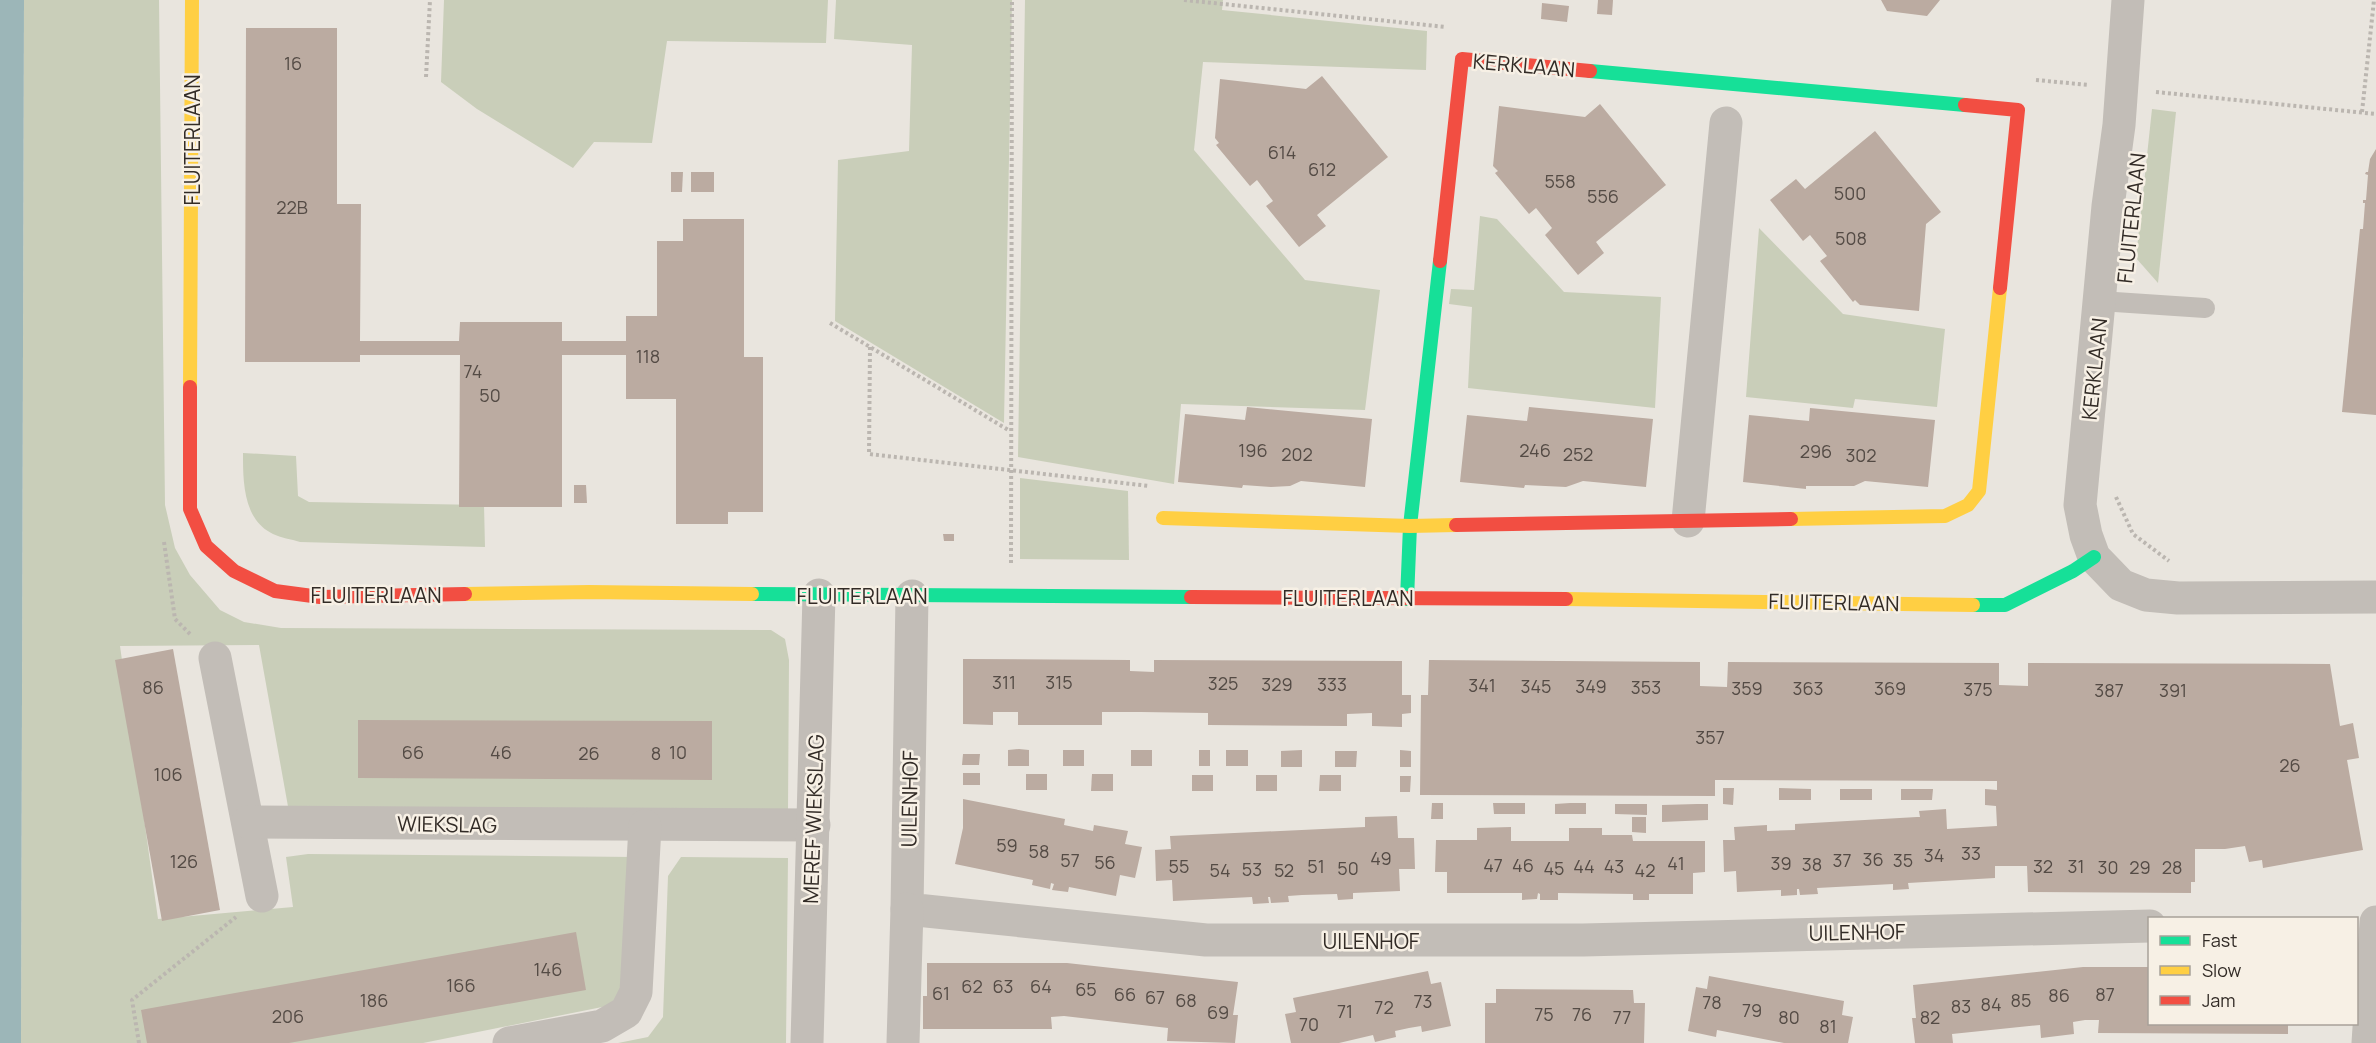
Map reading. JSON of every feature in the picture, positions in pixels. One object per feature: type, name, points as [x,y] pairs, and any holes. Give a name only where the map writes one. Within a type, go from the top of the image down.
[{"type":"street","name":"FLUITERLAAN","points":[[192,0],[190,509],[206,546],[234,571],[275,591],[320,597],[589,592],[912,596],[1520,598],[2005,605],[2073,571],[2094,557]]},
{"type":"street","name":"KERKLAAN","points":[[2094,557],[2086,535],[2080,505],[2108,206],[2119,125],[2128,0]]},
{"type":"street","name":"KERKLAAN","points":[[1407,599],[1410,526],[1462,59],[2018,110],[1978,491],[1968,505],[1945,516],[1688,521]]},
{"type":"street","points":[[1163,518],[1410,526],[1688,521],[1726,123]]},
{"type":"street","points":[[2094,557],[2121,585],[2146,595],[2178,598],[2376,597]]},
{"type":"street","name":"MEREF WIEKSLAG","points":[[807,1043],[819,595]]},
{"type":"street","name":"UILENHOF","points":[[912,596],[907,909],[1206,940],[1583,940],[2148,926]]},
{"type":"street","points":[[215,658],[262,896]]},
{"type":"street","name":"WIEKSLAG","points":[[248,822],[645,826],[814,825]]},
{"type":"street","points":[[509,1043],[602,1026],[626,1012],[636,992],[645,826]]},
{"type":"street","points":[[903,1043],[907,909]]},
{"type":"street","points":[[2358,922],[2376,922],[2368,1043]]},
{"type":"lane","points":[[2100,301],[2205,308]]},
{"type":"path","points":[[426,77],[429,0]]},
{"type":"path","points":[[1011,596],[1012,0]]},
{"type":"path","points":[[1184,0],[1453,28],[1462,59]]},
{"type":"path","points":[[2362,112],[2374,0]]},
{"type":"path","points":[[2225,99],[2376,114]]},
{"type":"path","points":[[830,323],[1011,431]]},
{"type":"path","points":[[870,347],[869,454],[1166,488],[1163,518]]},
{"type":"path","points":[[2114,493],[2133,534],[2171,563]]},
{"type":"path","points":[[190,509],[162,528],[175,619],[215,658]]},
{"type":"path","points":[[139,1043],[132,1000],[262,896]]},
{"type":"green space","points":[[24,0],[159,0],[165,505],[175,548],[190,575],[220,610],[244,622],[281,628],[771,630],[785,639],[789,660],[788,809],[289,812],[259,645],[120,646],[158,919],[293,907],[286,857],[308,854],[634,857],[632,1001],[423,1043],[21,1043]]},
{"type":"green space","points":[[444,0],[828,0],[826,43],[667,41],[652,143],[594,142],[573,168],[477,109],[441,82]]},
{"type":"green space","points":[[836,0],[1012,0],[1004,423],[835,321],[838,160],[909,151],[912,45],[834,39]]},
{"type":"green space","points":[[1025,0],[1223,0],[1222,10],[1427,31],[1426,70],[1203,62],[1194,150],[1305,280],[1380,290],[1365,410],[1181,404],[1174,484],[1018,457]]},
{"type":"green space","points":[[2152,109],[2176,112],[2158,283],[2136,258]]},
{"type":"green space","points":[[1480,216],[1497,219],[1564,292],[1661,297],[1655,408],[1468,388],[1472,307],[1449,304],[1451,289],[1474,290]]},
{"type":"green space","points":[[1759,228],[1843,314],[1945,329],[1937,407],[1855,399],[1853,408],[1746,397]]},
{"type":"green space","points":[[243,453],[296,456],[298,496],[309,502],[484,505],[485,547],[300,542],[276,535],[263,528],[250,510],[243,476]]},
{"type":"green space","points":[[1020,478],[1128,491],[1129,560],[1020,559]]},
{"type":"green space","points":[[681,857],[788,858],[786,1043],[618,1043],[648,1037],[663,1017],[668,876]]},
{"type":"water","points":[[0,0],[24,0],[21,1043],[0,1043]]},
{"type":"building","points":[[1598,0],[1613,0],[1612,15],[1597,14]]},
{"type":"building","points":[[1881,0],[1940,0],[1927,16],[1887,11]]},
{"type":"building","points":[[1542,3],[1569,6],[1567,22],[1541,19]]},
{"type":"building","points":[[246,28],[337,28],[337,204],[361,204],[360,341],[459,341],[460,322],[562,322],[562,341],[626,341],[626,316],[657,316],[657,241],[683,241],[683,219],[744,219],[744,357],[763,357],[763,512],[728,512],[728,524],[676,524],[676,399],[626,399],[626,355],[562,355],[562,507],[459,507],[460,355],[360,355],[360,362],[245,362]]},
{"type":"building","points":[[1322,76],[1388,157],[1317,215],[1326,226],[1299,247],[1266,206],[1273,201],[1257,180],[1250,186],[1216,145],[1219,143],[1215,138],[1220,79],[1306,89]]},
{"type":"building","points":[[1600,104],[1666,185],[1596,242],[1604,253],[1578,275],[1545,235],[1552,228],[1536,208],[1529,214],[1495,173],[1498,171],[1493,166],[1499,106],[1585,117]]},
{"type":"building","points":[[1875,131],[1941,212],[1926,224],[1919,311],[1860,305],[1855,300],[1853,302],[1820,261],[1827,256],[1810,235],[1803,241],[1770,200],[1796,179],[1805,189]]},
{"type":"building","points":[[2376,149],[2376,415],[2342,412],[2360,229],[2363,229],[2365,203],[2363,200],[2366,200],[2368,175],[2365,174],[2368,172],[2370,159]]},
{"type":"building","points":[[671,172],[683,172],[682,192],[671,192]]},
{"type":"building","points":[[691,172],[714,172],[714,192],[691,192]]},
{"type":"building","points":[[1247,407],[1372,419],[1365,487],[1301,481],[1290,486],[1243,485],[1242,488],[1178,482],[1185,414],[1245,420]]},
{"type":"building","points":[[1529,407],[1653,419],[1646,487],[1583,481],[1566,487],[1525,485],[1524,488],[1460,482],[1467,415],[1527,421]]},
{"type":"building","points":[[1810,408],[1935,420],[1928,487],[1865,481],[1854,486],[1806,486],[1806,489],[1743,482],[1749,415],[1809,421]]},
{"type":"building","points":[[574,485],[586,485],[587,503],[574,503]]},
{"type":"building","points":[[943,534],[954,534],[954,541],[944,541]]},
{"type":"building","points":[[173,649],[220,910],[162,921],[115,660]]},
{"type":"building","points":[[963,659],[1130,660],[1130,671],[1154,672],[1154,660],[1402,661],[1402,695],[1411,695],[1411,713],[1402,714],[1402,727],[1372,726],[1372,713],[1347,714],[1347,726],[1208,725],[1208,713],[1141,712],[1102,712],[1102,725],[1018,725],[1018,712],[993,712],[993,725],[963,724]]},
{"type":"building","points":[[1429,660],[1700,662],[1700,686],[1727,687],[1728,662],[1999,663],[1999,685],[2028,686],[2028,663],[2330,664],[2340,726],[2353,723],[2359,758],[2347,760],[2363,850],[2263,868],[2262,860],[2249,862],[2245,846],[2195,849],[2195,882],[2191,882],[2191,893],[2028,892],[2027,866],[1995,866],[1995,878],[1908,883],[1909,889],[1893,890],[1893,884],[1817,888],[1818,894],[1800,895],[1797,889],[1797,895],[1781,896],[1781,890],[1737,892],[1736,871],[1724,872],[1723,840],[1735,840],[1734,827],[1767,825],[1767,831],[1795,830],[1795,824],[1920,817],[1919,811],[1946,809],[1947,829],[1997,826],[1996,806],[1985,805],[1985,789],[1997,790],[1997,781],[1715,780],[1715,796],[1420,795],[1421,695],[1428,695]]},
{"type":"building","points":[[358,720],[712,721],[712,780],[358,778]]},
{"type":"building","points":[[1008,750],[1029,750],[1029,766],[1008,766]]},
{"type":"building","points":[[1063,750],[1084,750],[1084,766],[1063,766]]},
{"type":"building","points":[[1131,750],[1152,750],[1152,766],[1131,766]]},
{"type":"building","points":[[1199,750],[1210,750],[1210,766],[1199,766]]},
{"type":"building","points":[[1226,750],[1248,750],[1248,766],[1226,766]]},
{"type":"building","points":[[1302,750],[1302,767],[1281,767],[1281,751]]},
{"type":"building","points":[[1400,750],[1411,751],[1411,767],[1400,767]]},
{"type":"building","points":[[1335,751],[1357,751],[1356,767],[1335,767]]},
{"type":"building","points":[[963,754],[980,754],[979,765],[962,765]]},
{"type":"building","points":[[963,773],[980,773],[980,785],[963,785]]},
{"type":"building","points":[[1026,774],[1047,774],[1047,790],[1026,790]]},
{"type":"building","points":[[1092,774],[1113,774],[1113,791],[1091,791]]},
{"type":"building","points":[[1192,775],[1213,775],[1213,791],[1192,791]]},
{"type":"building","points":[[1256,775],[1277,775],[1277,791],[1256,791]]},
{"type":"building","points":[[1320,775],[1341,775],[1341,791],[1319,791]]},
{"type":"building","points":[[1400,776],[1411,776],[1410,792],[1400,792]]},
{"type":"building","points":[[1723,788],[1734,788],[1733,805],[1723,804]]},
{"type":"building","points":[[1779,788],[1811,789],[1811,800],[1779,800]]},
{"type":"building","points":[[1840,789],[1872,789],[1872,800],[1840,800]]},
{"type":"building","points":[[1901,789],[1933,789],[1932,800],[1901,800]]},
{"type":"building","points":[[963,799],[1065,819],[1064,825],[1093,831],[1094,825],[1128,831],[1125,844],[1142,847],[1135,878],[1120,875],[1116,896],[1069,887],[1068,892],[1052,890],[1054,884],[1051,883],[1050,889],[1032,885],[1033,880],[955,864],[963,828]]},
{"type":"building","points":[[1432,803],[1443,803],[1443,819],[1431,819]]},
{"type":"building","points":[[1493,803],[1525,803],[1525,814],[1494,814]]},
{"type":"building","points":[[1586,803],[1586,814],[1555,814],[1555,804]]},
{"type":"building","points":[[1615,804],[1647,804],[1647,815],[1615,814]]},
{"type":"building","points":[[1708,804],[1708,820],[1662,822],[1662,805]]},
{"type":"building","points":[[1397,816],[1398,838],[1414,838],[1415,869],[1399,869],[1400,891],[1353,893],[1353,899],[1338,900],[1337,894],[1288,896],[1289,902],[1271,903],[1268,897],[1269,903],[1253,904],[1252,897],[1173,901],[1172,880],[1156,881],[1155,850],[1171,849],[1170,836],[1365,827],[1365,817]]},
{"type":"building","points":[[1632,817],[1646,817],[1646,833],[1632,832]]},
{"type":"building","points":[[1511,827],[1511,841],[1569,841],[1569,828],[1602,828],[1602,835],[1632,835],[1633,841],[1705,841],[1705,872],[1693,873],[1693,894],[1649,894],[1649,900],[1633,900],[1633,894],[1558,893],[1558,900],[1540,900],[1538,893],[1537,899],[1522,900],[1522,893],[1447,893],[1447,872],[1435,872],[1436,840],[1477,840],[1477,828]]},
{"type":"building","points":[[576,932],[586,990],[289,1043],[147,1043],[141,1010]]},
{"type":"building","points":[[927,963],[1067,963],[1238,982],[1233,1015],[1238,1015],[1235,1043],[1167,1041],[1168,1028],[1064,1016],[1051,1017],[1052,1029],[923,1029],[923,996],[927,996]]},
{"type":"building","points":[[2083,967],[2148,967],[2148,1025],[2288,1025],[2288,1034],[2098,1033],[2099,1020],[2085,1020],[2073,1022],[2074,1034],[2041,1038],[2040,1025],[1952,1034],[1953,1043],[1915,1043],[1912,1018],[1916,1018],[1913,985]]},
{"type":"building","points":[[1428,971],[1431,984],[1441,982],[1451,1026],[1422,1032],[1421,1026],[1409,1028],[1395,1031],[1396,1037],[1375,1042],[1373,1035],[1339,1043],[1291,1043],[1285,1014],[1296,1012],[1293,998]]},
{"type":"building","points":[[1709,976],[1844,1001],[1842,1015],[1853,1017],[1848,1043],[1784,1043],[1717,1030],[1716,1037],[1688,1031],[1696,987],[1707,989]]},
{"type":"building","points":[[1496,989],[1633,990],[1634,1003],[1645,1003],[1644,1043],[1485,1043],[1485,1003],[1496,1003]]},
{"type":"traffic: fast","points":[[1590,71],[1965,105]]},
{"type":"traffic: fast","points":[[1407,599],[1410,526],[1440,261]]},
{"type":"traffic: fast","points":[[1973,605],[2005,605],[2073,571],[2094,557]]},
{"type":"traffic: fast","points":[[752,594],[1191,597]]},
{"type":"traffic: slow","points":[[190,387],[192,0]]},
{"type":"traffic: slow","points":[[1791,519],[1945,516],[1968,505],[1979,491],[2000,288]]},
{"type":"traffic: slow","points":[[1163,518],[1410,526],[1456,525]]},
{"type":"traffic: slow","points":[[465,594],[589,592],[752,594]]},
{"type":"traffic: slow","points":[[1566,599],[1973,605]]},
{"type":"traffic: jam","points":[[1440,261],[1462,59],[1590,71]]},
{"type":"traffic: jam","points":[[1965,105],[2018,110],[2000,288]]},
{"type":"traffic: jam","points":[[190,387],[190,509],[206,546],[234,571],[275,591],[320,597],[465,594]]},
{"type":"traffic: jam","points":[[1456,525],[1791,519]]},
{"type":"traffic: jam","points":[[1191,597],[1566,599]]}]
